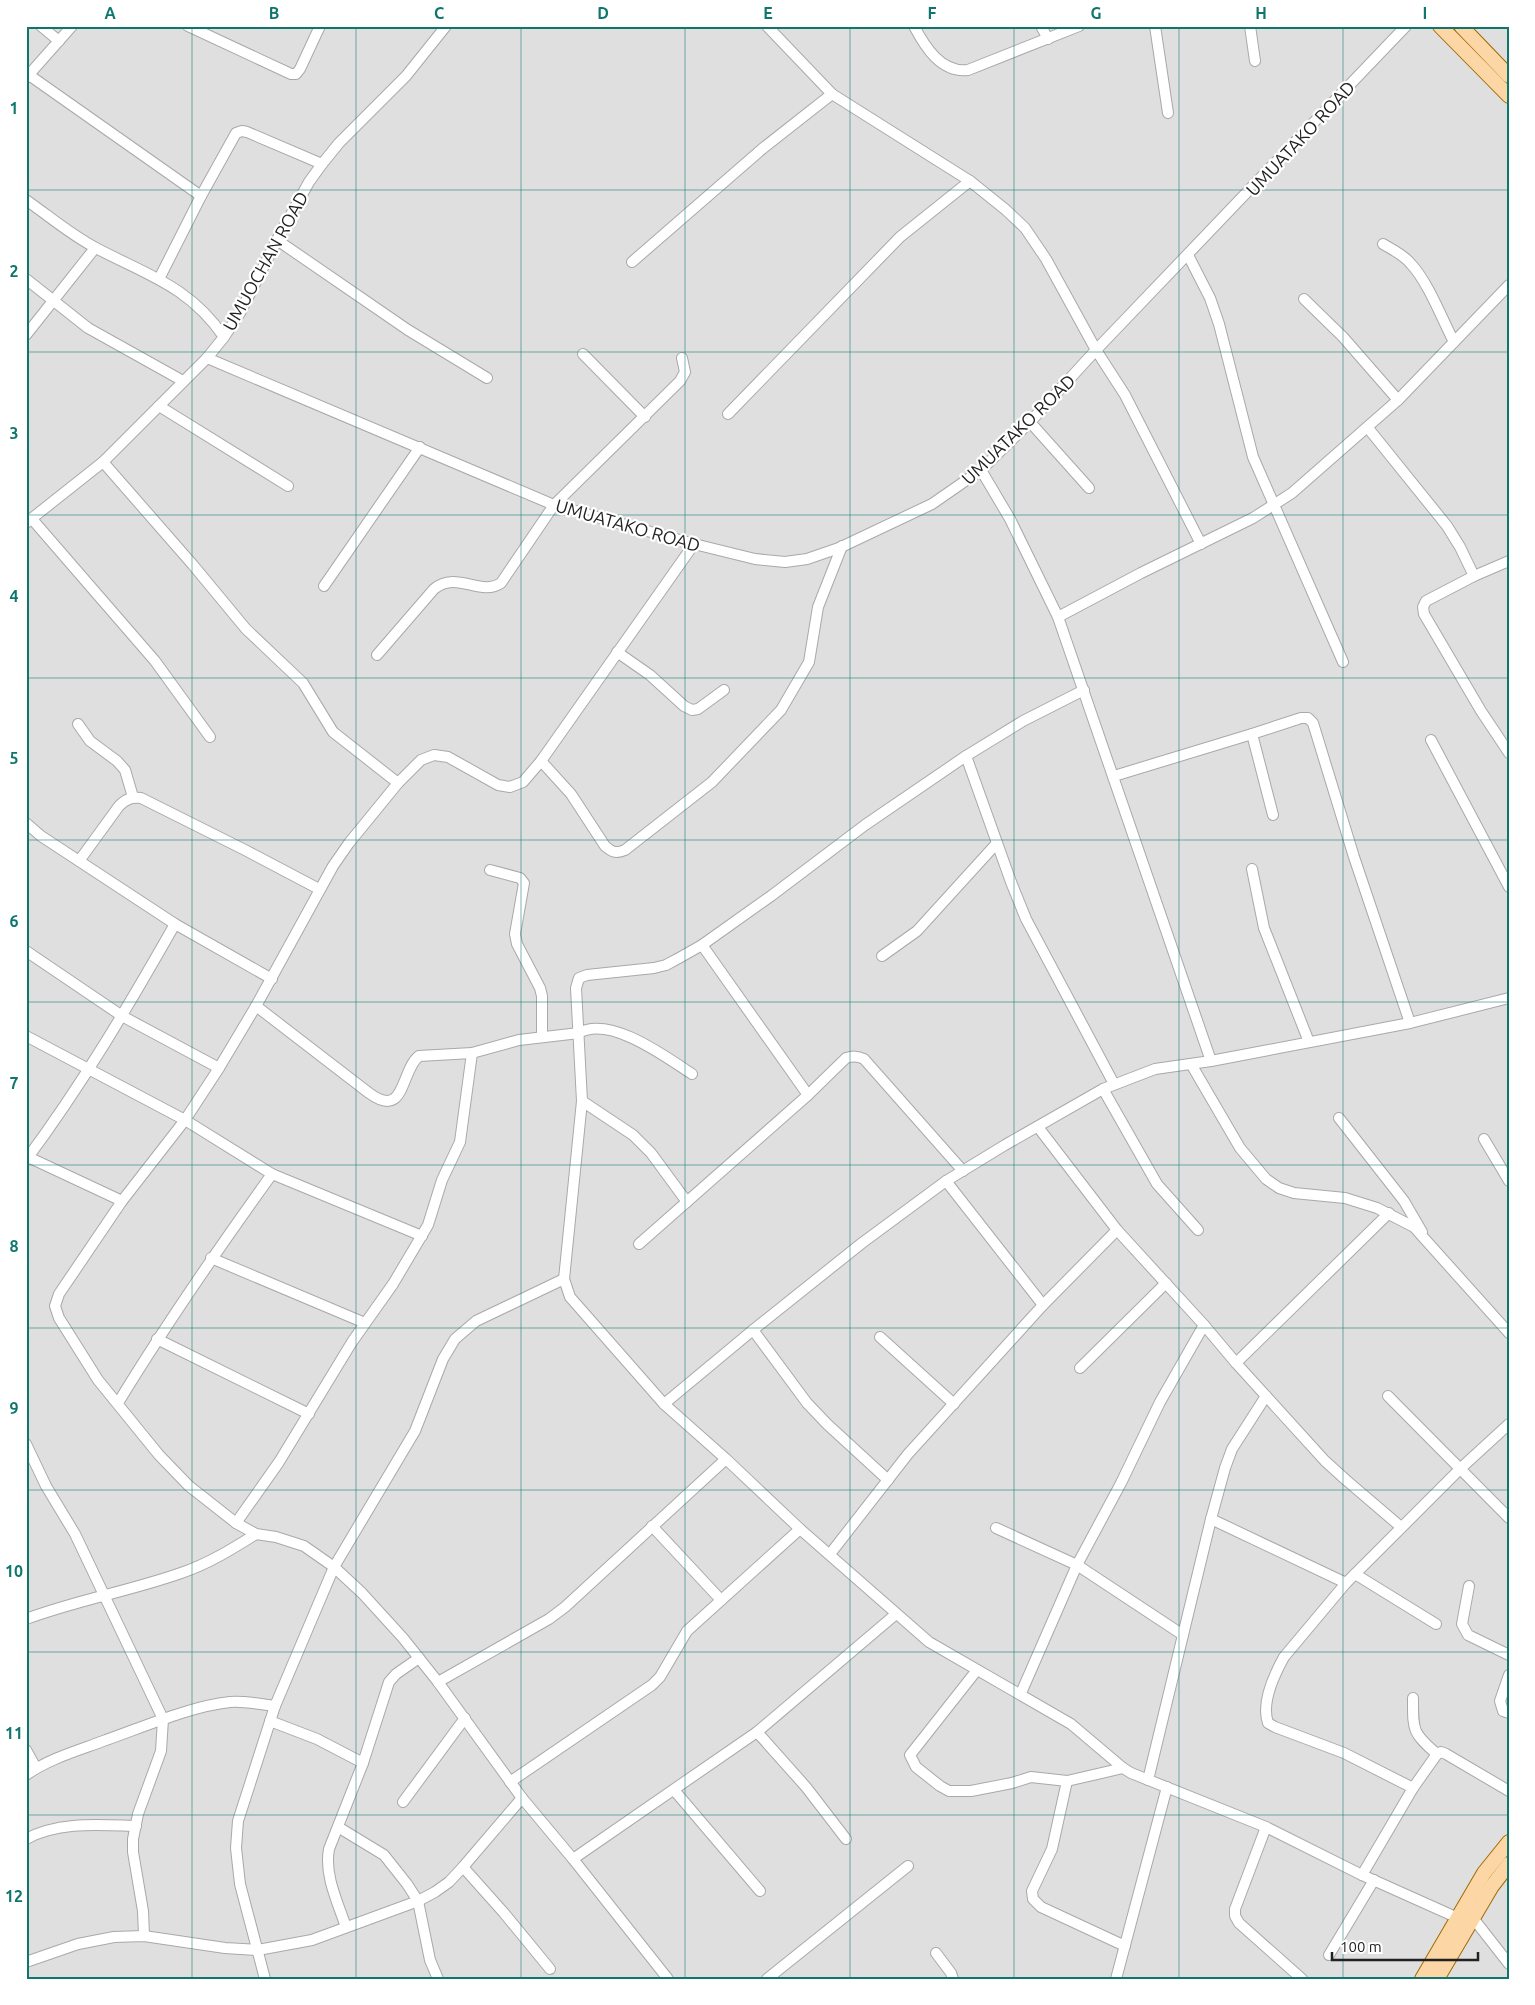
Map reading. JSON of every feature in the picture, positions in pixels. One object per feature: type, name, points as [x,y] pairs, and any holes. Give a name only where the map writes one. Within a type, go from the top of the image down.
[{"type":"main road","points":[[1440,26],[1509,96]]},
{"type":"main road","points":[[1461,26],[1509,76]]},
{"type":"main road","points":[[1422,1979],[1484,1873],[1509,1842]]},
{"type":"main road","points":[[1437,1979],[1492,1886],[1509,1864]]},
{"type":"street","points":[[41,26],[59,41]]},
{"type":"street","points":[[72,26],[28,76],[201,196]]},
{"type":"street","points":[[188,26],[291,74],[296,74],[300,69],[320,26]]},
{"type":"street","name":"UMUOCHAN ROAD","points":[[29,521],[103,462],[207,358],[240,313],[309,182],[339,143],[406,76],[446,26]]},
{"type":"street","points":[[766,26],[832,94],[970,181],[1025,228],[1046,259],[1096,350],[1125,395],[1201,544]]},
{"type":"street","points":[[914,26],[931,53],[950,69],[958,71],[968,70],[1079,26]]},
{"type":"street","points":[[1041,26],[1048,38]]},
{"type":"street","points":[[1155,26],[1168,113]]},
{"type":"street","points":[[1250,26],[1255,61]]},
{"type":"street","name":"UMUATAKO ROAD","points":[[207,358],[554,505],[755,559],[785,562],[806,559],[842,546],[932,504],[981,470],[1030,422],[1096,350],[1406,26]]},
{"type":"street","points":[[632,262],[762,149],[832,94]]},
{"type":"street","points":[[160,278],[201,196],[236,133],[242,131],[322,164]]},
{"type":"street","points":[[728,414],[900,237],[970,181]]},
{"type":"street","points":[[26,200],[95,248],[160,278],[186,295],[206,312],[224,336]]},
{"type":"street","points":[[277,240],[408,330],[487,378]]},
{"type":"street","points":[[1383,244],[1401,254],[1412,264],[1422,279],[1454,342]]},
{"type":"street","points":[[26,335],[95,248]]},
{"type":"street","points":[[1188,255],[1210,298],[1219,324],[1253,457],[1343,662]]},
{"type":"street","points":[[26,279],[88,328],[183,381]]},
{"type":"street","points":[[1058,617],[1201,544],[1274,505],[1292,493],[1398,400],[1509,285]]},
{"type":"street","points":[[1304,299],[1344,337],[1398,400]]},
{"type":"street","points":[[583,354],[645,417]]},
{"type":"street","points":[[377,656],[441,584],[456,581],[488,588],[501,583],[554,505],[680,381],[685,372],[682,358]]},
{"type":"street","points":[[158,406],[288,486]]},
{"type":"street","points":[[1030,422],[1090,488]]},
{"type":"street","points":[[1368,428],[1447,526],[1474,576]]},
{"type":"street","points":[[324,586],[420,447]]},
{"type":"street","points":[[103,462],[246,629],[303,682],[333,732],[398,783]]},
{"type":"street","points":[[981,470],[1010,519],[1058,617],[1211,1061]]},
{"type":"street","points":[[29,521],[155,661],[210,737]]},
{"type":"street","points":[[668,1979],[522,1798],[419,1658],[362,1593],[334,1566],[304,1546],[276,1537],[256,1534],[236,1523],[189,1486],[159,1455],[98,1380],[59,1318],[55,1306],[59,1294],[122,1200],[185,1120],[219,1068],[272,979],[319,890],[349,843],[398,783],[421,760],[434,755],[448,757],[498,785],[510,787],[523,782],[541,761],[694,544]]},
{"type":"street","points":[[541,761],[571,794],[605,846],[612,852],[619,853],[625,850],[712,782],[784,706],[809,662],[818,607],[842,546]]},
{"type":"street","points":[[1509,561],[1474,576],[1426,601],[1423,607],[1424,614],[1481,711],[1509,752]]},
{"type":"street","points":[[618,652],[650,675],[684,706],[692,710],[698,709],[724,690]]},
{"type":"street","points":[[1084,690],[1022,721],[966,756],[864,825],[771,896],[702,945],[666,965],[587,975],[579,978],[576,988],[582,1101],[564,1278],[570,1297],[664,1404],[800,1529],[928,1642],[1021,1693],[1071,1724],[1123,1768],[1266,1828],[1362,1875],[1458,1918]]},
{"type":"street","points":[[1114,776],[1302,718],[1308,718],[1313,723],[1354,857],[1410,1023]]},
{"type":"street","points":[[78,724],[90,741],[125,770],[133,797]]},
{"type":"street","points":[[1252,734],[1273,815]]},
{"type":"street","points":[[1431,740],[1509,887]]},
{"type":"street","points":[[966,756],[1026,919],[1114,1084]]},
{"type":"street","points":[[79,861],[119,806],[133,797],[141,798],[245,850],[319,890]]},
{"type":"street","points":[[26,823],[41,836],[175,924],[272,979]]},
{"type":"street","points":[[882,956],[916,931],[997,843]]},
{"type":"street","points":[[1252,869],[1264,928],[1309,1042]]},
{"type":"street","points":[[490,870],[520,878],[524,883],[515,934],[517,944],[540,988],[542,996],[542,1036]]},
{"type":"street","points":[[122,1200],[27,1159],[88,1070],[122,1016],[175,924]]},
{"type":"street","points":[[702,945],[808,1095]]},
{"type":"street","points":[[26,951],[122,1016],[219,1068]]},
{"type":"street","points":[[664,1404],[862,1243],[946,1181],[1103,1089],[1155,1069],[1211,1061],[1410,1023],[1509,998]]},
{"type":"street","points":[[256,1006],[377,1099],[386,1101],[395,1099],[401,1092],[411,1065],[420,1056],[472,1053],[519,1040],[579,1033],[588,1028],[618,1032],[659,1053],[692,1074]]},
{"type":"street","points":[[26,1036],[185,1120],[272,1174],[422,1236]]},
{"type":"street","points":[[236,1523],[279,1462],[364,1323],[392,1284],[428,1225],[442,1180],[460,1142],[472,1053]]},
{"type":"street","points":[[639,1244],[808,1095],[846,1058],[857,1056],[864,1059],[963,1171]]},
{"type":"street","points":[[1191,1064],[1240,1148],[1266,1179],[1279,1188],[1294,1193],[1345,1198],[1389,1213],[1414,1227],[1509,1333]]},
{"type":"street","points":[[1103,1089],[1157,1184],[1198,1230]]},
{"type":"street","points":[[582,1101],[633,1135],[651,1154],[687,1202]]},
{"type":"street","points":[[1339,1118],[1404,1200],[1427,1240]]},
{"type":"street","points":[[1038,1127],[1117,1230],[1236,1363],[1339,1474],[1401,1527]]},
{"type":"street","points":[[1484,1140],[1509,1182]]},
{"type":"street","points":[[118,1403],[211,1258],[272,1174]]},
{"type":"street","points":[[946,1181],[1043,1305]]},
{"type":"street","points":[[1236,1363],[1389,1213]]},
{"type":"street","points":[[830,1554],[888,1480],[954,1404],[1043,1305],[1117,1230]]},
{"type":"street","points":[[211,1258],[364,1323]]},
{"type":"street","points":[[265,1979],[240,1884],[236,1848],[238,1821],[275,1706],[334,1566],[416,1431],[443,1359],[455,1339],[476,1321],[564,1278]]},
{"type":"street","points":[[1080,1368],[1166,1283]]},
{"type":"street","points":[[1021,1693],[1077,1565],[1121,1483],[1160,1402],[1204,1325]]},
{"type":"street","points":[[753,1330],[807,1403],[888,1480]]},
{"type":"street","points":[[880,1337],[954,1404]]},
{"type":"street","points":[[157,1340],[309,1414]]},
{"type":"street","points":[[1148,1780],[1225,1468],[1232,1449],[1266,1396]]},
{"type":"street","points":[[1388,1396],[1509,1518]]},
{"type":"street","points":[[1414,1788],[1344,1753],[1275,1727],[1268,1723],[1265,1709],[1276,1671],[1284,1658],[1346,1583],[1461,1468],[1509,1424]]},
{"type":"street","points":[[26,1444],[46,1486],[75,1534],[163,1719],[161,1751],[136,1826],[133,1852],[143,1912],[144,1936]]},
{"type":"street","points":[[438,1682],[565,1608],[726,1459]]},
{"type":"street","points":[[1211,1519],[1346,1583]]},
{"type":"street","points":[[652,1526],[721,1600]]},
{"type":"street","points":[[996,1528],[1077,1565],[1183,1635]]},
{"type":"street","points":[[510,1782],[652,1685],[660,1677],[687,1630],[800,1529]]},
{"type":"street","points":[[27,1617],[182,1573],[211,1561],[256,1534]]},
{"type":"street","points":[[1355,1574],[1436,1624]]},
{"type":"street","points":[[1469,1586],[1462,1624],[1464,1630],[1468,1634],[1509,1655]]},
{"type":"street","points":[[573,1859],[757,1732],[896,1614]]},
{"type":"street","points":[[346,1927],[327,1860],[363,1763],[389,1682],[396,1674],[419,1658]]},
{"type":"street","points":[[978,1670],[910,1755],[916,1767],[949,1791],[971,1791],[1031,1777],[1066,1781],[1123,1768]]},
{"type":"street","points":[[1509,1675],[1500,1701],[1503,1711],[1509,1713]]},
{"type":"street","points":[[1414,1698],[1416,1734],[1437,1754]]},
{"type":"street","points":[[26,1775],[36,1768],[163,1719],[230,1702],[247,1702],[275,1706]]},
{"type":"street","points":[[403,1802],[465,1718]]},
{"type":"street","points":[[270,1721],[317,1739],[363,1763]]},
{"type":"street","points":[[757,1732],[806,1787],[846,1839]]},
{"type":"street","points":[[26,1750],[36,1768]]},
{"type":"street","points":[[1362,1875],[1414,1788],[1437,1754],[1441,1752],[1446,1754],[1509,1791]]},
{"type":"street","points":[[1066,1781],[1052,1849],[1034,1883],[1033,1899],[1041,1907],[1125,1946]]},
{"type":"street","points":[[1116,1979],[1166,1787]]},
{"type":"street","points":[[674,1790],[760,1891]]},
{"type":"street","points":[[26,1962],[78,1944],[114,1937],[144,1936],[225,1948],[258,1950],[312,1940],[418,1901],[449,1882],[522,1798]]},
{"type":"street","points":[[26,1839],[64,1827],[83,1825],[136,1826]]},
{"type":"street","points":[[338,1827],[384,1854],[394,1865],[418,1901],[430,1960],[438,1979]]},
{"type":"street","points":[[1266,1828],[1235,1909],[1235,1916],[1239,1923],[1302,1979]]},
{"type":"street","points":[[767,1979],[908,1866]]},
{"type":"street","points":[[463,1868],[504,1913],[550,1969]]},
{"type":"street","points":[[1329,1955],[1374,1880]]},
{"type":"street","points":[[1473,1918],[1509,1964]]},
{"type":"street","points":[[936,1953],[951,1972],[953,1979]]},
{"type":"shaded area","points":[[26,26],[1509,26],[1509,1979],[26,1979]]}]
